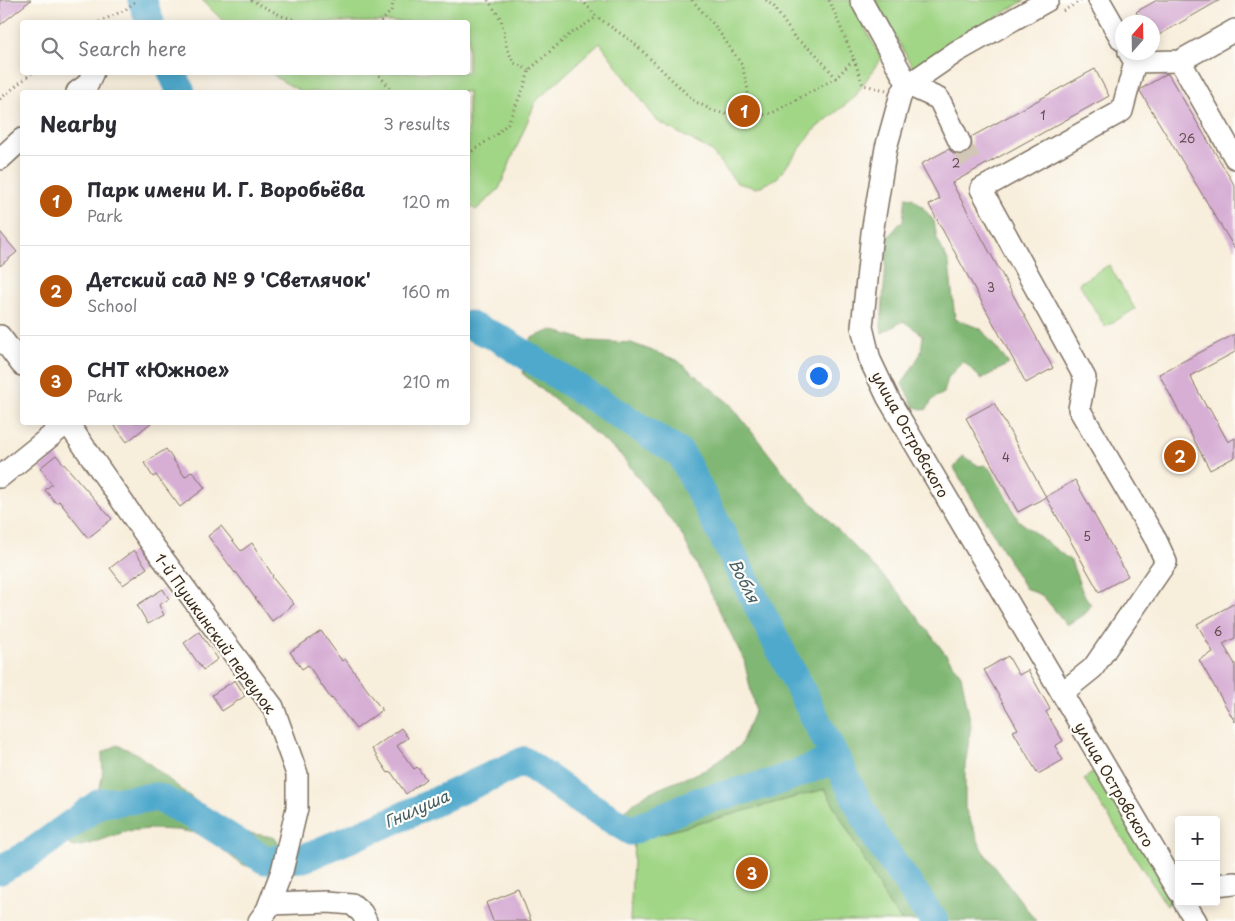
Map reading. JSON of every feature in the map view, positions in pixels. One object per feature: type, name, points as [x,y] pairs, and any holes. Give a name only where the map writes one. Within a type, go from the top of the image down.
[{"type":"street","points":[[861,0],[908,85],[939,99],[960,143]]},
{"type":"street","points":[[908,85],[956,52],[1048,0]]},
{"type":"street","points":[[1099,0],[1115,28]]},
{"type":"street","points":[[1156,60],[1180,62],[1235,30]]},
{"type":"street","points":[[1062,693],[1093,668],[1166,562],[1156,540],[1079,409],[1085,378],[981,189],[981,178],[1122,111],[1132,60]]},
{"type":"street","points":[[1180,62],[1235,158]]},
{"type":"street","points":[[80,90],[88,84],[92,75]]},
{"type":"street","name":"улица Островского","points":[[908,85],[902,94],[886,148],[872,232],[862,327],[870,360],[888,398],[1175,885]]},
{"type":"street","points":[[0,159],[20,142]]},
{"type":"street","points":[[0,336],[20,362]]},
{"type":"street","points":[[0,476],[64,425]]},
{"type":"street","name":"1-й Пушкинский переулок","points":[[68,425],[149,540],[273,707],[297,774],[297,808],[282,871],[264,913]]},
{"type":"street","points":[[1220,885],[1235,883]]},
{"type":"street","points":[[264,913],[329,902],[352,904],[362,913],[366,921]]},
{"type":"street","name":"улица Островского","points":[[1187,906],[1196,921]]},
{"type":"path","points":[[103,20],[125,10],[137,0]]},
{"type":"path","points":[[251,0],[282,16],[295,20]]},
{"type":"path","points":[[383,20],[391,11],[394,0]]},
{"type":"path","points":[[488,0],[501,19],[507,49],[514,63],[529,70]]},
{"type":"path","points":[[582,0],[597,17],[634,43],[694,100],[714,111],[736,117],[749,118],[772,113],[836,78],[854,59],[829,0]]},
{"type":"path","points":[[692,0],[715,26],[742,65],[748,90],[749,118]]},
{"type":"path","points":[[766,0],[774,7],[795,38],[815,53],[836,78]]},
{"type":"path","points":[[470,153],[497,134],[508,122],[524,87],[529,70],[569,35],[597,17]]},
{"type":"path","points":[[0,100],[29,75]]},
{"type":"path","points":[[379,75],[392,90]]},
{"type":"green space","points":[[202,0],[850,0],[881,58],[854,98],[816,128],[777,178],[757,188],[737,183],[710,150],[657,121],[600,43],[536,101],[499,189],[476,210],[470,206],[470,90],[298,90],[274,75],[470,75],[470,20],[222,20]]},
{"type":"green space","points":[[875,0],[1025,0],[913,68]]},
{"type":"green space","points":[[906,197],[912,198],[920,204],[934,221],[937,239],[949,263],[955,319],[981,329],[1009,364],[981,379],[963,361],[948,378],[944,393],[933,399],[926,410],[914,407],[902,384],[921,353],[923,335],[903,321],[882,333],[881,325],[888,237],[903,220]]},
{"type":"green space","points":[[1109,265],[1135,309],[1105,327],[1079,283]]},
{"type":"green space","points":[[552,330],[589,341],[631,343],[677,360],[730,404],[787,477],[901,595],[961,675],[971,726],[965,766],[965,808],[982,850],[1036,921],[902,921],[889,905],[825,789],[634,841],[620,813],[648,793],[705,770],[740,746],[755,710],[744,660],[682,535],[620,454],[523,374],[531,338]]},
{"type":"green space","points":[[963,456],[979,466],[985,465],[992,471],[1018,520],[1071,561],[1083,593],[1091,605],[1086,613],[1067,625],[1043,596],[1025,588],[954,468]]},
{"type":"green space","points":[[117,745],[136,753],[222,822],[241,831],[275,838],[281,848],[277,864],[265,872],[241,864],[202,834],[177,830],[150,829],[127,831],[90,844],[74,847],[65,842],[60,834],[88,804],[100,785],[102,753]]},
{"type":"green space","points":[[1099,768],[1175,897],[1167,906],[1084,779]]},
{"type":"green space","points":[[825,789],[889,905],[902,921],[630,921],[634,841]]},
{"type":"building","points":[[0,0],[31,0],[0,25]]},
{"type":"building","points":[[1157,0],[1220,0],[1160,34],[1160,15],[1138,15],[1136,12]]},
{"type":"building","points":[[1095,69],[1109,96],[952,183],[1053,368],[1026,383],[929,205],[940,199],[921,164],[949,149],[953,154],[966,154],[971,150],[971,137]]},
{"type":"building","points":[[1168,74],[1235,186],[1235,249],[1140,91]]},
{"type":"building","points":[[0,232],[17,252],[0,266]]},
{"type":"building","points":[[1235,334],[1235,352],[1190,376],[1228,442],[1235,438],[1235,457],[1210,470],[1159,374]]},
{"type":"building","points":[[994,403],[1046,497],[1018,512],[966,418]]},
{"type":"building","points":[[114,425],[148,425],[127,442]]},
{"type":"building","points":[[166,449],[185,477],[192,471],[205,488],[180,507],[156,475],[153,477],[144,463]]},
{"type":"building","points":[[56,455],[112,519],[88,538],[59,501],[56,503],[45,490],[52,484],[40,468]]},
{"type":"building","points":[[1075,480],[1128,576],[1099,592],[1046,497]]},
{"type":"building","points":[[221,526],[241,551],[252,543],[272,577],[294,604],[272,621],[208,536]]},
{"type":"building","points":[[134,550],[147,568],[123,585],[110,568]]},
{"type":"building","points":[[163,589],[169,599],[159,605],[164,615],[148,624],[137,605]]},
{"type":"building","points":[[1235,603],[1235,638],[1223,644],[1235,664],[1235,722],[1199,660],[1213,652],[1197,624]]},
{"type":"building","points":[[321,631],[342,661],[345,659],[382,710],[356,729],[331,699],[308,665],[302,669],[290,652]]},
{"type":"building","points":[[199,632],[218,659],[203,670],[184,643]]},
{"type":"building","points":[[1008,656],[1019,675],[1028,670],[1050,709],[1046,712],[1063,741],[1055,746],[1063,760],[1038,774],[1013,731],[1018,729],[984,670]]},
{"type":"building","points":[[235,680],[245,696],[222,711],[212,695]]},
{"type":"building","points":[[401,728],[408,738],[397,746],[414,769],[417,767],[426,779],[406,794],[391,772],[388,773],[372,749]]},
{"type":"building","points":[[519,890],[531,921],[493,921],[486,903]]},
{"type":"waterway","name":"Вобля","points":[[142,0],[149,20]]},
{"type":"waterway","name":"Вобля","points":[[173,75],[180,90]]},
{"type":"waterway","name":"Вобля","points":[[470,326],[499,338],[681,454],[876,838],[934,921]]},
{"type":"waterway","name":"Гнилуша","points":[[0,870],[34,851],[100,803],[157,797],[202,820],[265,860],[304,858],[397,819],[524,761],[575,797],[631,831],[697,802],[772,783],[836,759]]},
{"type":"tunnel","points":[[960,143],[976,170]]},
{"type":"place","name":"Парк имени И. Г. Воробьёва","points":[[744,111]]},
{"type":"place","name":"Детский сад № 9 'Светлячок'","points":[[1180,456]]},
{"type":"place","name":"СНТ «Южное»","points":[[752,873]]}]
